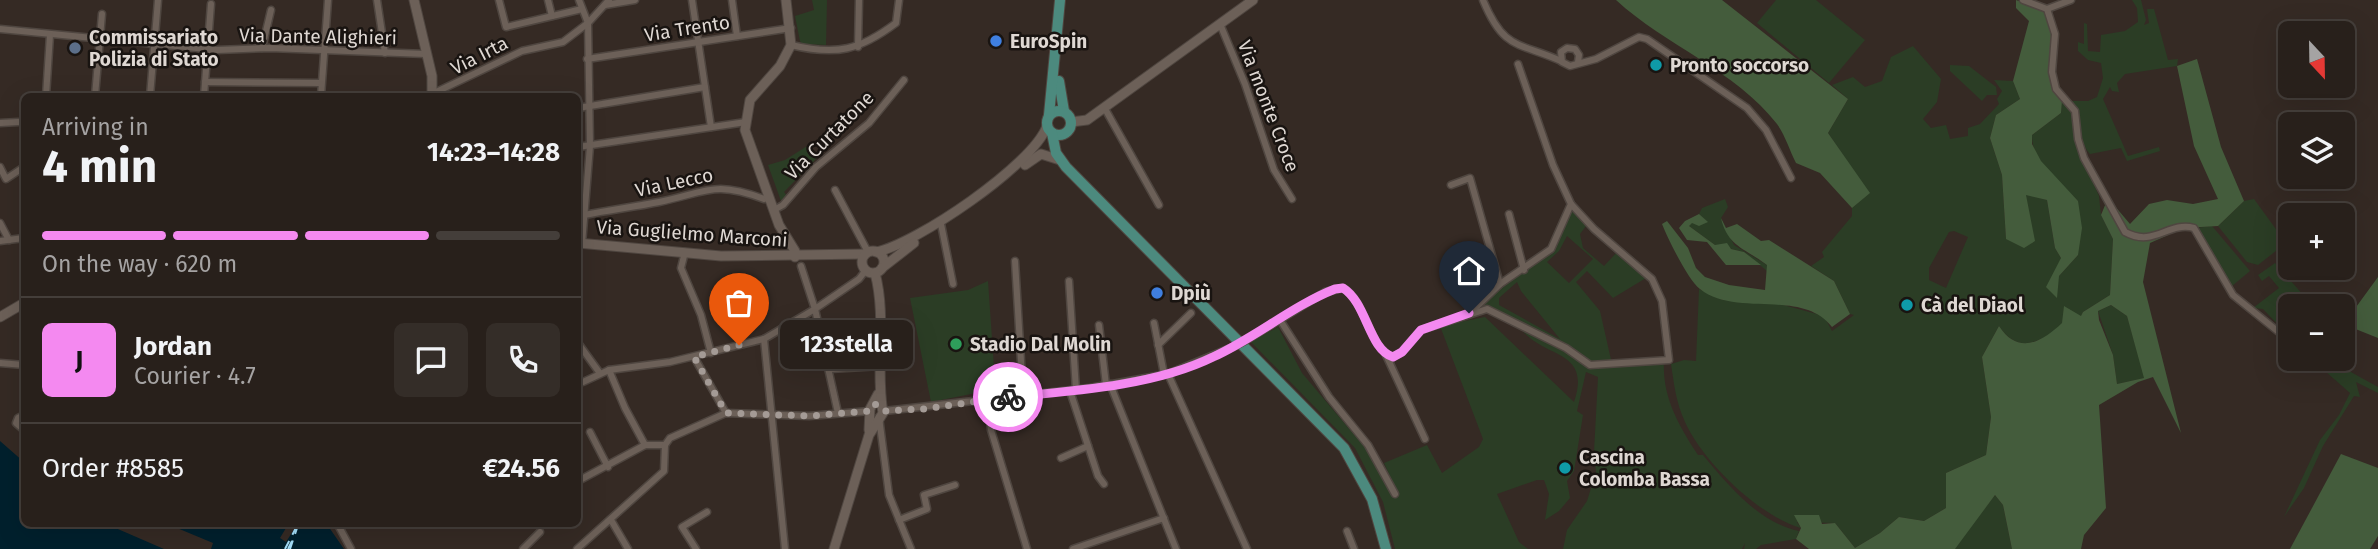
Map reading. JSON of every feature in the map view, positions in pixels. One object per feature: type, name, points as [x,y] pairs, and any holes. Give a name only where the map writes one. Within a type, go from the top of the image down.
[{"type":"main road","points":[[1062,0],[1049,125],[1060,160],[1344,448],[1372,499],[1386,549]]},
{"type":"main road","points":[[1062,0],[1059,87],[1063,111],[1071,122],[1069,130],[1059,141],[1059,149],[1074,174]]},
{"type":"main road","points":[[1049,125],[1063,111]]},
{"type":"main road","points":[[1049,125],[1063,135]]},
{"type":"street","points":[[150,93],[158,0]]},
{"type":"street","points":[[321,93],[328,0]]},
{"type":"street","points":[[377,0],[385,54]]},
{"type":"street","points":[[414,0],[432,76],[432,93]]},
{"type":"street","points":[[499,0],[506,27],[582,9]]},
{"type":"street","points":[[548,0],[552,16]]},
{"type":"street","points":[[579,0],[589,23],[587,60],[590,107],[590,146],[581,236]]},
{"type":"street","points":[[607,2],[635,0]]},
{"type":"street","points":[[692,0],[711,127]]},
{"type":"street","points":[[732,0],[737,36]]},
{"type":"street","points":[[786,0],[791,45],[780,66],[750,100],[745,130],[769,197],[795,251],[795,257]]},
{"type":"street","points":[[859,0],[859,47]]},
{"type":"street","points":[[791,45],[810,49],[859,47],[897,23],[900,0]]},
{"type":"street","points":[[1071,122],[1083,122],[1253,0]]},
{"type":"street","points":[[1483,0],[1500,30],[1516,45],[1558,57],[1570,66],[1578,59]]},
{"type":"street","points":[[2023,0],[2047,9],[2071,0]]},
{"type":"street","name":"Via Irta","points":[[436,93],[522,51],[563,42],[589,23],[607,2]]},
{"type":"street","points":[[204,93],[211,4]]},
{"type":"street","points":[[2047,9],[2055,34],[2052,72],[2063,100],[2071,104],[2075,111],[2078,139],[2084,158],[2125,232],[2136,238],[2150,237],[2186,226],[2193,228],[2233,295],[2278,331]]},
{"type":"street","points":[[262,48],[271,10]]},
{"type":"street","points":[[95,93],[103,14]]},
{"type":"street","name":"Via monte Croce","points":[[1220,24],[1245,84],[1274,170],[1292,199]]},
{"type":"street","name":"Via Trento","points":[[587,60],[791,28]]},
{"type":"street","name":"Via Dante Alighieri","points":[[0,29],[207,49],[262,48],[426,54]]},
{"type":"street","points":[[46,93],[50,35]]},
{"type":"street","points":[[1558,57],[1570,47],[1578,59],[1587,61],[1639,37],[1647,39],[1748,108],[1766,130],[1791,177]]},
{"type":"street","points":[[1386,355],[1398,355],[1421,330],[1487,309],[1597,367],[1669,360],[1662,301],[1652,279],[1594,229],[1572,204],[1553,165],[1518,64]]},
{"type":"street","name":"Via Curtatone","points":[[774,209],[783,205],[813,170],[869,123],[904,80]]},
{"type":"street","points":[[205,82],[321,83]]},
{"type":"street","points":[[581,108],[705,87]]},
{"type":"street","points":[[1104,107],[1159,205]]},
{"type":"street","points":[[0,123],[18,122]]},
{"type":"street","points":[[581,147],[746,122]]},
{"type":"street","points":[[1026,164],[1049,125]]},
{"type":"street","name":"Via Guglielmo Marconi","points":[[581,243],[721,256],[845,256],[870,253],[910,240],[1019,164],[1038,143],[1049,125]]},
{"type":"street","points":[[583,382],[599,372],[694,357],[764,339],[815,309],[1041,154],[1060,160]]},
{"type":"street","points":[[0,167],[6,179],[21,169]]},
{"type":"street","points":[[1451,185],[1470,178],[1500,284]]},
{"type":"street","name":"Via Lecco","points":[[584,215],[662,202],[703,189],[737,189],[764,199],[769,197]]},
{"type":"street","points":[[834,549],[876,412],[880,366],[870,253],[835,190]]},
{"type":"street","points":[[1469,313],[1500,284],[1524,270],[1556,243],[1572,204]]},
{"type":"street","points":[[1509,214],[1524,270]]},
{"type":"street","points":[[0,223],[9,240]]},
{"type":"street","points":[[941,224],[953,284]]},
{"type":"street","points":[[0,241],[21,238]]},
{"type":"street","points":[[685,251],[681,268],[701,314],[711,353]]},
{"type":"street","points":[[870,253],[883,258],[871,270]]},
{"type":"street","points":[[845,256],[857,260],[871,270]]},
{"type":"street","points":[[1015,261],[1023,396]]},
{"type":"street","points":[[802,266],[830,369],[838,413]]},
{"type":"street","points":[[1069,281],[1073,391],[1088,446],[1098,476],[1104,484]]},
{"type":"street","points":[[577,549],[663,471],[665,445],[677,432],[726,413],[771,412],[809,416],[923,409],[988,398],[1073,391],[1166,374],[1233,347],[1325,292],[1343,288],[1357,300],[1425,439]]},
{"type":"street","points":[[0,317],[21,305]]},
{"type":"street","points":[[1158,345],[1191,313]]},
{"type":"street","points":[[1280,320],[1329,397],[1368,445],[1395,494]]},
{"type":"street","points":[[1154,323],[1166,374],[1247,549]]},
{"type":"street","points":[[1099,325],[1108,384],[1177,549]]},
{"type":"street","points":[[764,339],[785,549]]},
{"type":"street","points":[[581,347],[599,372]]},
{"type":"street","points":[[694,357],[726,413]]},
{"type":"street","points":[[0,363],[21,365]]},
{"type":"street","points":[[830,369],[880,366]]},
{"type":"street","points":[[609,370],[645,445]]},
{"type":"street","points":[[988,398],[991,430],[1027,549]]},
{"type":"street","points":[[876,412],[885,443],[888,495],[911,549]]},
{"type":"street","points":[[590,432],[608,467]]},
{"type":"street","points":[[869,435],[877,435],[885,443]]},
{"type":"street","points":[[581,480],[645,445],[665,445]]},
{"type":"street","points":[[1060,458],[1088,446]]},
{"type":"street","points":[[899,520],[927,509],[924,495],[955,485]]},
{"type":"street","points":[[696,549],[682,527],[707,512]]},
{"type":"street","points":[[1073,549],[1164,518]]},
{"type":"street","points":[[611,520],[628,549]]},
{"type":"street","points":[[339,527],[351,549]]},
{"type":"street","points":[[1347,531],[1354,549]]},
{"type":"street","points":[[523,549],[540,532]]},
{"type":"green space","points":[[812,0],[827,0],[826,45],[802,44],[800,41],[795,16],[814,10]]},
{"type":"green space","points":[[1616,0],[1722,0],[1848,99],[1828,133],[1870,193],[1852,208],[1820,173],[1796,163],[1777,124],[1741,88],[1656,31]]},
{"type":"green space","points":[[1776,0],[1816,0],[1865,40],[1829,83],[1757,23]]},
{"type":"green space","points":[[2016,0],[2046,11],[2053,33],[2054,90],[2062,101],[2061,113],[2032,135],[2032,144],[2041,161],[2078,201],[2082,228],[2078,255],[2059,276],[2057,298],[2046,287],[2061,258],[2055,248],[2047,200],[2026,195],[2035,241],[2024,248],[2006,239],[2002,175],[1990,138],[1996,115],[2020,99],[2013,81],[2029,21],[2016,8]]},
{"type":"green space","points":[[2132,0],[2141,0],[2146,20],[2144,25],[2149,23],[2147,9],[2154,9],[2168,60],[2178,59],[2177,66],[2125,74],[2117,83],[2119,92],[2112,91],[2110,87],[2103,99],[2128,156],[2159,147],[2160,151],[2127,161],[2121,148],[2090,154],[2083,142],[2070,101],[2088,101],[2097,97],[2103,78],[2101,63],[2088,60],[2078,51],[2078,42],[2084,44],[2084,23],[2087,24],[2088,51],[2100,52],[2101,35],[2125,31],[2138,22],[2137,8]]},
{"type":"green space","points":[[1913,46],[1941,79],[1937,102],[1923,119],[1931,128],[1946,125],[1950,139],[1968,136],[1968,128],[1980,124],[1999,104],[1997,99],[2002,91],[1994,80],[2013,81],[2020,99],[1996,115],[1990,138],[2002,175],[2006,239],[2026,194],[2047,200],[2055,248],[2061,258],[2059,276],[2078,255],[2078,201],[2042,163],[2036,154],[2032,135],[2061,113],[2062,101],[2072,109],[2075,141],[2099,196],[2101,215],[2113,239],[2110,295],[2083,312],[2081,317],[2050,335],[2029,343],[2009,337],[1999,326],[1982,357],[1991,417],[1986,455],[1946,473],[1946,508],[1924,521],[1899,517],[1880,533],[1855,548],[1835,523],[1797,522],[1801,528],[1768,512],[1734,486],[1693,438],[1677,401],[1671,364],[1684,360],[1696,361],[1699,289],[1723,300],[1776,303],[1824,316],[1832,331],[1854,315],[1850,314],[1834,281],[1811,266],[1824,257],[1822,252],[1852,216],[1852,208],[1869,193],[1828,133],[1848,99],[1832,85],[1853,77],[1865,87],[1882,81],[1891,57]],"holes":[[[1954,231],[1968,237],[1946,288],[1929,280],[1929,268],[1949,232]]]},
{"type":"green space","points":[[2197,59],[2221,147],[2244,201],[2218,226],[2184,228],[2150,243],[2143,282],[2181,433],[2153,377],[2138,382],[2099,405],[2106,508],[2084,535],[2081,549],[2012,549],[2003,505],[1995,495],[1955,549],[1809,549],[1796,539],[1801,528],[1794,515],[1819,515],[1822,524],[1835,523],[1855,548],[1880,533],[1899,517],[1924,521],[1946,508],[1946,473],[1986,455],[1991,417],[1982,357],[1999,326],[2014,341],[2030,343],[2046,336],[2062,323],[2064,306],[2081,316],[2110,295],[2113,239],[2101,215],[2108,198],[2130,224],[2149,204],[2167,200],[2193,204],[2218,199],[2194,146],[2177,66]],"holes":[[[2111,305],[2127,316],[2144,378],[2117,384],[2113,355],[2098,311]]]},
{"type":"green space","points":[[1950,65],[1969,66],[1996,87],[1997,95],[1987,95],[1982,101],[1950,71]]},
{"type":"green space","points":[[812,143],[810,147],[817,158],[784,192],[787,196],[781,201],[768,165],[785,160]]},
{"type":"green space","points":[[1725,199],[1728,207],[1721,218],[1734,245],[1767,265],[1767,271],[1744,252],[1715,245],[1689,226],[1692,222],[1707,222],[1699,214],[1702,208]]},
{"type":"green space","points":[[2254,199],[2278,232],[2278,249],[2258,265],[2247,262],[2218,226],[2244,201]]},
{"type":"green space","points":[[1572,208],[1586,226],[1580,234],[1583,248],[1604,266],[1618,251],[1646,278],[1613,298],[1587,271],[1576,282],[1600,311],[1612,364],[1597,366],[1486,306],[1475,309],[1557,246]],"holes":[[[1567,236],[1593,259],[1569,283],[1547,262],[1559,251]],[[1517,282],[1521,291],[1560,339],[1499,305],[1499,298]]]},
{"type":"green space","points":[[1699,214],[1708,222],[1699,226],[1692,223],[1689,226],[1715,245],[1727,243],[1731,249],[1744,252],[1761,265],[1726,265],[1707,242],[1687,240],[1679,228],[1685,221]]},
{"type":"green space","points":[[1721,218],[1726,228],[1737,224],[1761,241],[1769,240],[1834,281],[1850,314],[1832,327],[1819,315],[1804,309],[1787,305],[1732,302],[1700,289],[1684,268],[1669,239],[1662,224],[1667,221],[1688,248],[1696,268],[1705,277],[1729,285],[1765,290],[1767,265],[1733,241],[1728,235]]},
{"type":"green space","points":[[2212,226],[2250,271],[2232,286],[2195,228]]},
{"type":"green space","points":[[2275,263],[2278,266],[2278,280],[2290,280],[2302,294],[2278,294],[2278,325],[2263,309],[2253,308],[2279,288],[2269,276],[2262,281],[2258,275]]},
{"type":"green space","points":[[2378,277],[2378,338],[2355,329],[2355,309]]},
{"type":"green space","name":"Stadio Dal Molin","points":[[988,281],[996,396],[991,397],[991,390],[931,402],[910,298],[968,290]]},
{"type":"green space","points":[[2111,305],[2127,316],[2145,378],[2117,384],[2113,355],[2098,311]]},
{"type":"green space","points":[[1485,317],[1574,402],[1578,385],[1577,372],[1563,357],[1531,339],[1521,329],[1570,352],[1593,369],[1664,361],[1669,399],[1678,422],[1698,455],[1703,455],[1757,511],[1770,520],[1799,531],[1796,539],[1761,545],[1756,549],[1744,549],[1745,543],[1742,549],[1563,549],[1567,530],[1587,501],[1596,472],[1594,452],[1598,377],[1586,372],[1577,411],[1583,415],[1574,471],[1567,481],[1570,498],[1559,511],[1545,520],[1549,494],[1544,480],[1497,494],[1519,542],[1528,549],[1395,549],[1383,502],[1355,448],[1251,342],[1278,327],[1302,373],[1373,457],[1392,496],[1398,494],[1384,463],[1427,445],[1442,473],[1479,447],[1483,439],[1440,326]]},
{"type":"green space","points":[[2325,371],[2349,371],[2378,387],[2378,393],[2356,382],[2360,397],[2354,396],[2323,446],[2304,488],[2284,517],[2320,440],[2339,415],[2350,393]]},
{"type":"green space","points":[[2341,454],[2378,468],[2378,536],[2370,549],[2290,549]]},
{"type":"green space","points":[[1995,495],[2003,505],[2012,549],[1952,549]]},
{"type":"water","points":[[0,441],[21,459],[21,527],[113,527],[164,549],[0,549]]},
{"type":"water","points":[[175,527],[287,527],[280,538],[286,542],[295,527],[329,527],[344,549],[211,549],[213,543]]},
{"type":"ferry route","points":[[285,549],[296,527]]},
{"type":"ferry route","points":[[290,549],[297,528]]},
{"type":"ferry route","points":[[288,549],[295,535]]},
{"type":"way so far","points":[[739,345],[694,357],[697,367],[726,413],[771,412],[809,416],[870,411],[875,404],[881,406],[884,411],[923,409],[1008,397]]},
{"type":"place","name":"EuroSpin","points":[[996,41]]},
{"type":"place","name":"Commissariato Polizia di Stato","points":[[75,48]]},
{"type":"place","name":"Pronto soccorso","points":[[1656,65]]},
{"type":"place","name":"Dpiù","points":[[1157,293]]},
{"type":"place","name":"Cà del Diaol","points":[[1907,305]]},
{"type":"place","name":"Stadio Dal Molin","points":[[956,344]]},
{"type":"place","name":"123stella","points":[[739,345]]},
{"type":"place","name":"Cascina Colomba Bassa","points":[[1565,468]]},
{"type":"route","points":[[1008,397],[1090,388],[1168,374],[1210,359],[1325,292],[1335,289],[1343,288],[1357,300],[1381,350],[1393,357],[1402,352],[1421,330],[1469,313]]}]
